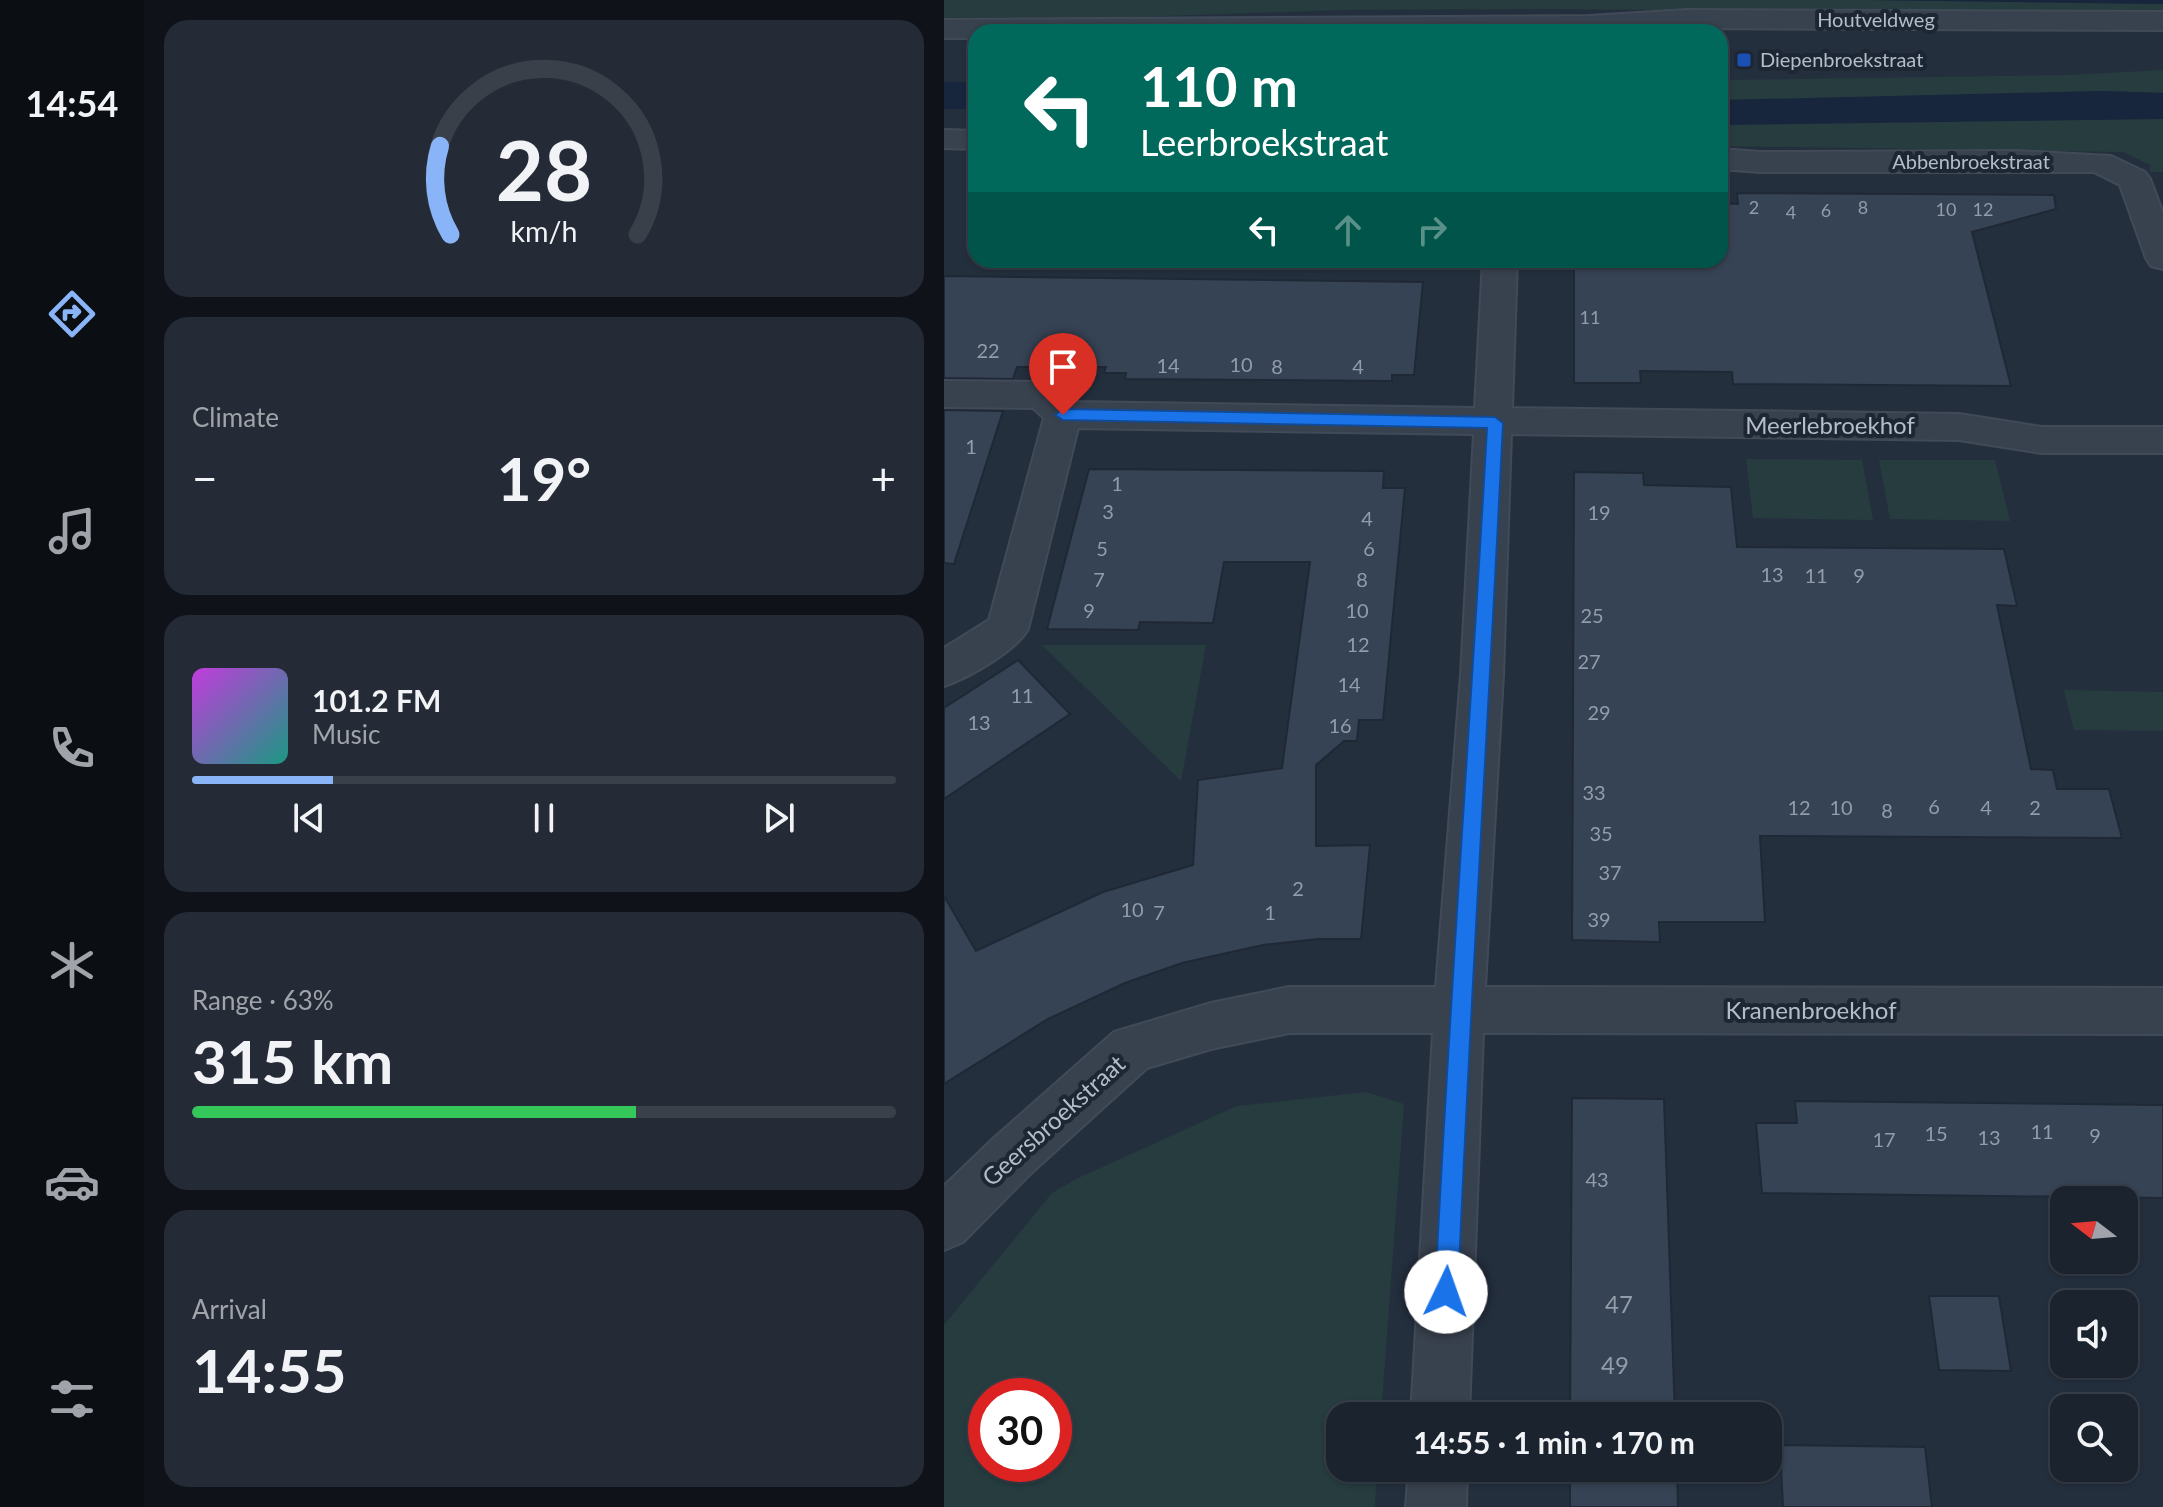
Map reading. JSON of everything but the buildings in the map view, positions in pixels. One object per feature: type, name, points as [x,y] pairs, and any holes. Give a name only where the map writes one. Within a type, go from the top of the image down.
[{"type":"street","name":"Houtveldweg","points":[[1605,24],[1687,19],[2163,21]]},
{"type":"street","name":"Houtveldweg","points":[[944,29],[968,29]]},
{"type":"street","name":"Houtveldweg","points":[[1728,36],[2163,40]]},
{"type":"street","points":[[944,139],[968,140]]},
{"type":"street","name":"Abbenbroekstraat","points":[[1728,160],[2100,163],[2134,179],[2163,258]]},
{"type":"street","points":[[1441,1402],[1459,1012],[1482,675],[1500,268]]},
{"type":"street","points":[[944,394],[1042,395],[1063,415],[1007,629],[944,669]]},
{"type":"street","name":"Meerlebroekhof","points":[[1063,415],[1959,427],[2042,440],[2163,440]]},
{"type":"street","name":"Geersbroekstraat","points":[[944,1223],[1012,1156],[1132,1049],[1211,1026],[1289,1010],[1459,1012]]},
{"type":"street","name":"Kranenbroekhof","points":[[1459,1012],[2163,1011]]},
{"type":"street","points":[[1436,1507],[1437,1482]]},
{"type":"green space","points":[[944,0],[1870,0],[2163,4],[2163,15],[1547,9],[944,18]]},
{"type":"green space","points":[[2163,70],[2163,93],[2101,91],[1728,102],[1728,80],[2069,75]]},
{"type":"green space","points":[[2163,119],[2163,172],[2150,172],[2150,165],[2123,152],[1728,146],[1728,124]]},
{"type":"green space","points":[[1746,459],[1862,460],[1873,520],[1753,518]]},
{"type":"green space","points":[[1879,460],[1995,460],[2010,521],[1890,519]]},
{"type":"green space","points":[[1042,645],[1206,645],[1181,781]]},
{"type":"green space","points":[[2064,690],[2163,692],[2163,731],[2074,730]]},
{"type":"green space","points":[[1366,1092],[1404,1104],[1382,1402],[1326,1402],[1326,1482],[1376,1482],[1375,1507],[944,1507],[944,1325],[1052,1193],[1078,1178],[1237,1106]]},
{"type":"water","points":[[1870,0],[2163,0],[2163,4]]},
{"type":"water","points":[[944,82],[968,82],[968,109],[944,109]]},
{"type":"water","points":[[2101,91],[2163,93],[2163,119],[1728,125],[1728,100]]},
{"type":"place","name":"Diepenbroekstraat","points":[[1744,60]]},
{"type":"route","points":[[1063,415],[1495,423],[1459,1012],[1446,1292]]}]
